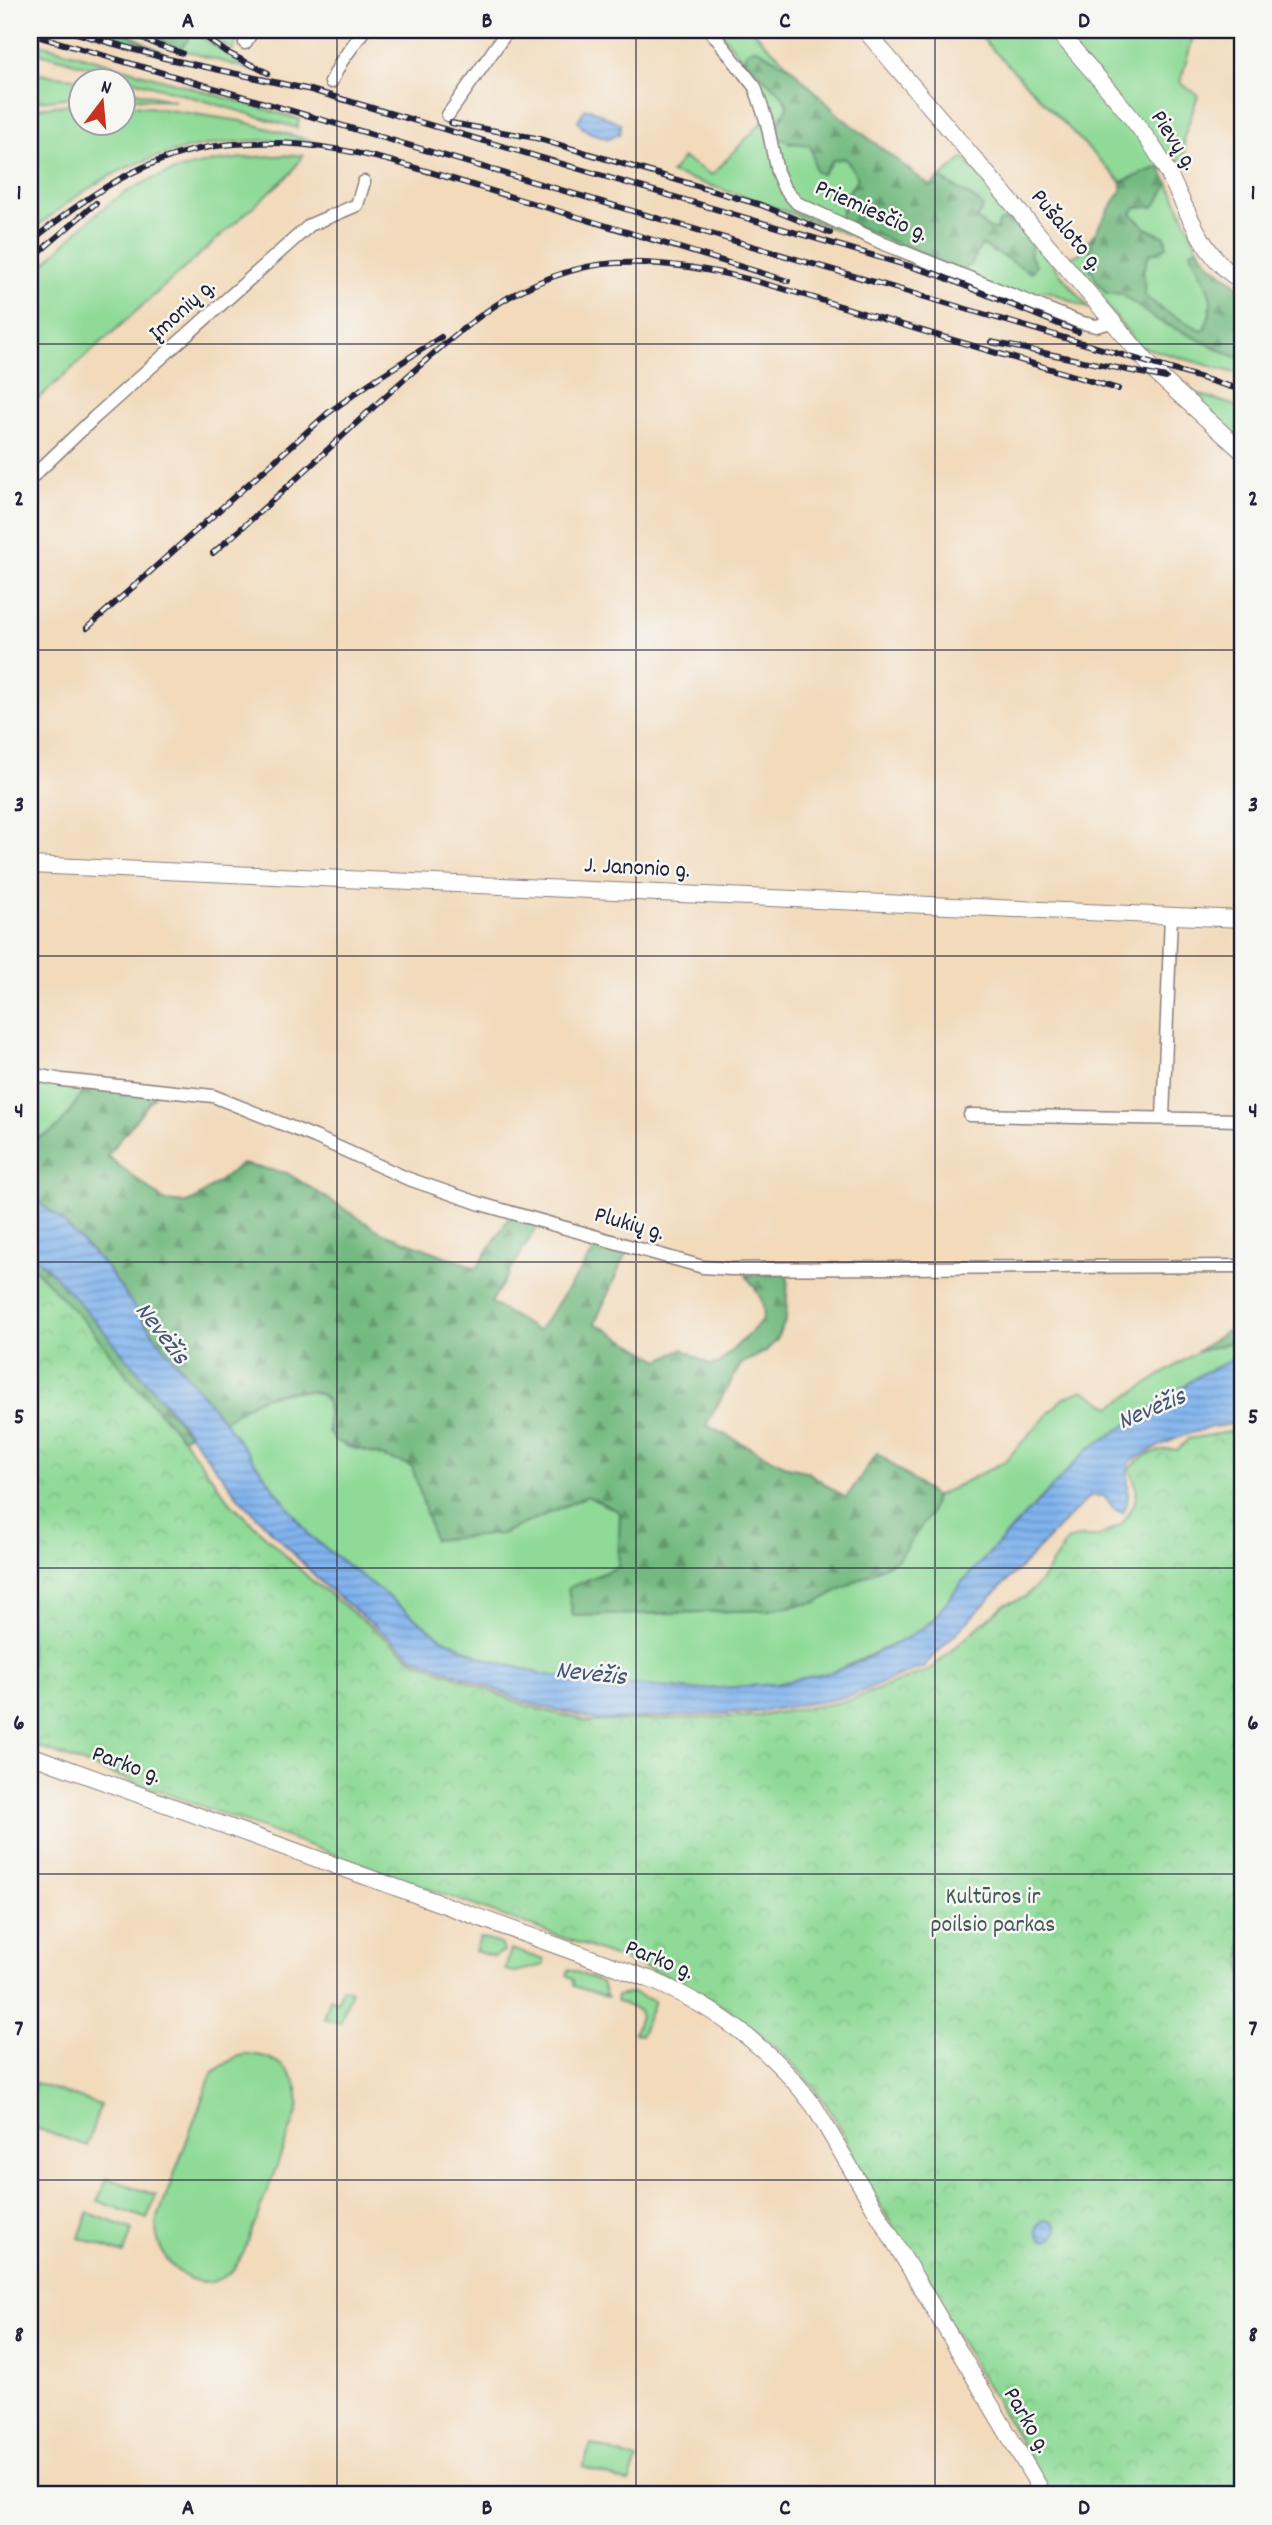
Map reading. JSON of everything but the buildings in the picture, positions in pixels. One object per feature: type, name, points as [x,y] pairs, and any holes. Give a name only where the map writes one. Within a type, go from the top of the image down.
[{"type":"main road","name":"Pievų g.","points":[[1057,30],[1130,116],[1154,149],[1179,192],[1198,233],[1217,262],[1242,281]]},
{"type":"main road","name":"Pušaloto g.","points":[[870,31],[1164,382],[1242,452]]},
{"type":"main road","name":"J. Janonio g.","points":[[30,865],[1242,919]]},
{"type":"main road","name":"Parko g.","points":[[30,1755],[649,1979],[690,1998],[744,2032],[781,2066],[814,2106],[1044,2495]]},
{"type":"street","points":[[245,43],[253,30]]},
{"type":"street","points":[[331,82],[341,62],[365,30]]},
{"type":"street","points":[[448,115],[508,30]]},
{"type":"street","name":"Priemiesčio g.","points":[[710,30],[755,87],[767,123],[777,173],[784,188],[797,203],[882,243],[1079,322],[1096,326],[1112,322]]},
{"type":"street","name":"Įmonių g.","points":[[30,479],[95,417],[310,225],[357,205],[364,182]]},
{"type":"street","points":[[1163,1118],[1171,916]]},
{"type":"street","name":"Plukių g.","points":[[30,1074],[62,1080],[213,1096],[315,1137],[406,1178],[481,1204],[703,1267],[902,1269],[1242,1266]]},
{"type":"street","points":[[970,1115],[1242,1120]]},
{"type":"green space","points":[[84,30],[121,30],[166,54]]},
{"type":"green space","points":[[136,30],[190,31],[189,39],[179,49]]},
{"type":"green space","points":[[202,30],[232,30],[237,41],[233,50]]},
{"type":"green space","points":[[719,30],[752,30],[789,66],[753,48],[788,105],[787,111],[781,116],[789,144],[811,146],[822,174],[833,160],[845,158],[858,177],[845,198],[971,263],[982,244],[994,253],[1030,255],[1030,243],[1020,230],[1004,220],[998,230],[989,229],[976,218],[979,202],[940,178],[964,158],[1090,309],[1048,291],[1038,293],[1031,307],[852,236],[671,173],[683,158],[712,175],[768,116],[749,70]]},
{"type":"green space","points":[[974,30],[1195,30],[1180,83],[1198,95],[1184,137],[1185,155],[1168,171],[1159,167],[1121,182]]},
{"type":"green space","points":[[190,31],[255,71],[179,49],[189,39]]},
{"type":"green space","points":[[30,41],[116,66],[85,66],[30,50]]},
{"type":"green space","points":[[753,48],[789,66],[840,116],[930,186],[940,178],[979,202],[983,208],[976,219],[989,229],[997,230],[999,222],[1004,220],[1020,230],[1030,243],[1030,255],[1036,265],[1031,273],[982,244],[971,264],[961,271],[840,219],[845,198],[858,178],[845,158],[833,160],[822,174],[816,172],[810,146],[777,137],[779,122],[788,105],[781,94],[744,59],[746,53]]},
{"type":"green space","points":[[136,72],[299,119],[297,128],[136,81]]},
{"type":"green space","points":[[30,73],[66,77],[66,98],[30,102]]},
{"type":"green space","points":[[136,92],[175,101],[136,98]]},
{"type":"green space","points":[[66,105],[66,136],[136,136],[136,105],[241,121],[319,143],[271,140],[222,143],[152,159],[116,173],[90,188],[30,232],[30,109]]},
{"type":"green space","points":[[303,155],[291,173],[30,406],[30,335],[35,330],[30,323],[30,277],[80,228],[134,188],[180,170],[229,160]]},
{"type":"green space","points":[[1159,167],[1169,184],[1154,207],[1136,207],[1131,214],[1146,228],[1165,237],[1167,246],[1149,254],[1143,271],[1145,296],[1162,310],[1203,331],[1211,308],[1211,299],[1191,251],[1198,248],[1211,265],[1242,288],[1242,360],[1155,319],[1121,294],[1106,293],[1090,266],[1092,241],[1122,190],[1121,182]]},
{"type":"green space","points":[[1169,184],[1198,248],[1192,252],[1209,290],[1211,308],[1203,332],[1162,310],[1145,296],[1143,271],[1149,254],[1160,251],[1165,237],[1146,228],[1131,214],[1136,207]]},
{"type":"green space","points":[[1093,235],[1089,269],[1155,319],[1242,360],[1242,375],[1139,346],[1067,258],[1079,254]]},
{"type":"green space","points":[[1176,387],[1242,408],[1242,439],[1236,437]]},
{"type":"green space","points":[[30,1077],[85,1088],[56,1128],[49,1134],[30,1138]]},
{"type":"green space","points":[[85,1088],[156,1094],[107,1156],[165,1201],[186,1203],[194,1200],[242,1164],[287,1173],[381,1232],[477,1268],[510,1216],[538,1225],[491,1303],[538,1331],[599,1244],[627,1251],[595,1323],[660,1360],[683,1349],[710,1365],[718,1364],[762,1321],[762,1302],[746,1275],[788,1274],[786,1319],[777,1340],[765,1352],[741,1364],[706,1425],[788,1467],[806,1471],[846,1498],[877,1453],[935,1497],[930,1514],[898,1559],[817,1602],[768,1610],[573,1616],[568,1588],[618,1567],[620,1512],[587,1496],[501,1534],[434,1540],[412,1466],[335,1441],[329,1429],[328,1404],[321,1394],[293,1391],[263,1397],[224,1421],[150,1330],[107,1268],[58,1217],[30,1196],[30,1138],[49,1134],[56,1128]]},
{"type":"green space","points":[[30,1254],[54,1274],[86,1309],[188,1435],[182,1438],[129,1378],[91,1330],[30,1264]]},
{"type":"green space","name":"Kultūros ir poilsio parkas","points":[[30,1264],[92,1330],[129,1378],[182,1438],[231,1503],[310,1579],[412,1659],[527,1706],[591,1722],[759,1716],[848,1701],[929,1670],[1004,1605],[1024,1598],[1040,1582],[1067,1541],[1078,1537],[1098,1537],[1121,1525],[1134,1505],[1137,1489],[1130,1469],[1139,1460],[1158,1451],[1178,1450],[1188,1439],[1242,1430],[1242,2490],[1159,2495],[1051,2495],[854,2161],[841,2129],[823,2100],[802,2073],[778,2049],[723,2007],[663,1974],[30,1744]]},
{"type":"green space","points":[[1242,1323],[1242,1339],[1197,1352],[1223,1333]]},
{"type":"green space","points":[[1242,1339],[1242,1356],[1203,1373],[1088,1449],[963,1581],[931,1622],[907,1638],[833,1672],[776,1684],[694,1690],[603,1683],[546,1675],[485,1659],[440,1637],[310,1536],[224,1421],[263,1397],[313,1392],[325,1399],[328,1406],[328,1432],[346,1447],[372,1452],[412,1466],[501,1534],[587,1496],[620,1512],[618,1567],[568,1588],[573,1616],[768,1610],[817,1602],[930,1514],[935,1497],[1004,1462],[1062,1399],[1083,1390],[1111,1407],[1197,1352]]},
{"type":"green space","points":[[480,1938],[500,1944],[504,1951],[494,1957],[475,1951]]},
{"type":"green space","points":[[511,1949],[544,1960],[544,1965],[514,1972],[505,1970]]},
{"type":"green space","points":[[569,1969],[601,1982],[607,1997],[574,1986],[573,1980],[567,1975]]},
{"type":"green space","points":[[342,1988],[351,1991],[340,2023],[324,2018],[330,1998],[338,2001]]},
{"type":"green space","points":[[633,1993],[654,2001],[641,2035],[634,2033],[639,2011],[616,2001],[617,1996]]},
{"type":"green space","points":[[246,2054],[269,2058],[286,2069],[296,2087],[298,2110],[243,2254],[226,2276],[200,2282],[188,2278],[168,2261],[161,2249],[156,2223],[212,2073],[236,2057]]},
{"type":"green space","points":[[35,2083],[100,2105],[87,2146],[30,2126],[30,2098]]},
{"type":"green space","points":[[107,2178],[156,2195],[147,2219],[98,2201]]},
{"type":"green space","points":[[88,2213],[132,2229],[124,2254],[79,2238]]},
{"type":"green space","points":[[591,2444],[637,2460],[629,2483],[583,2467]]},
{"type":"water","points":[[585,109],[621,124],[620,133],[609,139],[589,132],[578,120]]},
{"type":"water","name":"Nevėžis","points":[[30,1196],[58,1217],[107,1268],[150,1330],[224,1421],[310,1536],[440,1637],[485,1659],[546,1675],[603,1683],[694,1690],[776,1684],[833,1672],[907,1638],[931,1622],[963,1581],[1088,1449],[1203,1373],[1242,1356],[1242,1424],[1198,1431],[1131,1461],[1128,1472],[1128,1499],[1123,1513],[1115,1510],[1104,1496],[1090,1496],[923,1667],[847,1697],[758,1712],[598,1720],[528,1703],[412,1656],[326,1587],[240,1499],[173,1413],[97,1323],[46,1266],[30,1254]]},
{"type":"water","points":[[1047,2220],[1054,2223],[1057,2230],[1054,2237],[1047,2240],[1040,2237],[1037,2230],[1040,2223]]},
{"type":"railway","points":[[66,30],[164,58],[311,90],[936,274],[1078,332]]},
{"type":"railway","points":[[127,30],[157,45],[182,53]]},
{"type":"railway","points":[[196,30],[226,52],[268,73]]},
{"type":"railway","points":[[30,34],[1242,390]]},
{"type":"railway","points":[[451,123],[536,138],[761,205],[830,233]]},
{"type":"railway","points":[[30,242],[109,185],[152,164],[199,149],[280,143],[320,147],[398,163],[788,281]]},
{"type":"railway","points":[[30,260],[96,203]]},
{"type":"railway","points":[[213,553],[468,325],[523,289],[553,276],[600,264],[648,263],[680,266],[744,278],[1118,389]]},
{"type":"railway","points":[[87,628],[328,413],[441,337]]},
{"type":"railway","points":[[991,342],[1166,378]]}]
